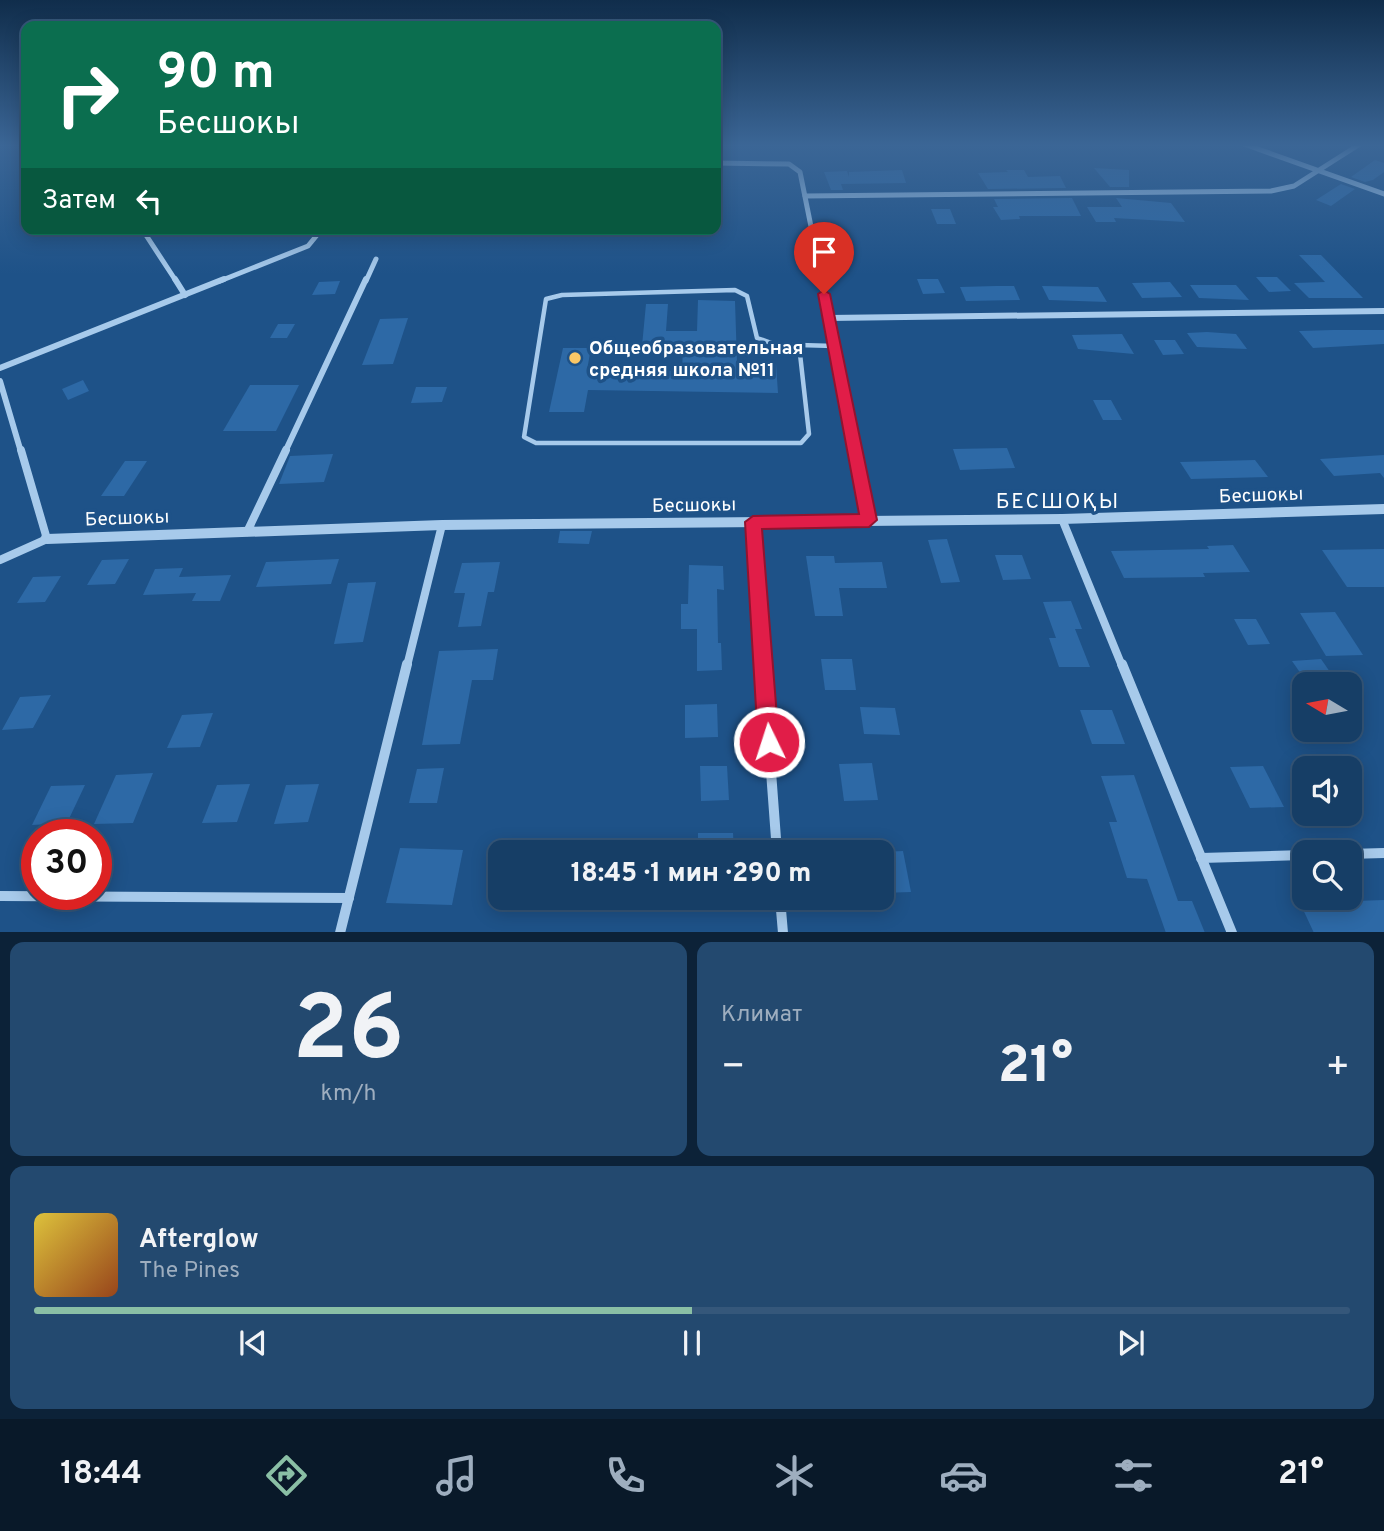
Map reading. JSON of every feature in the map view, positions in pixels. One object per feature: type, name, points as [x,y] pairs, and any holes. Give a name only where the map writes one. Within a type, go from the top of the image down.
[{"type":"street","points":[[803,187],[869,520]]},
{"type":"street","points":[[805,196],[1271,191],[1287,187]]},
{"type":"street","points":[[1365,187],[1384,194]]},
{"type":"street","points":[[146,235],[185,295]]},
{"type":"street","points":[[0,368],[308,246],[317,235]]},
{"type":"street","points":[[247,532],[376,258]]},
{"type":"street","points":[[829,318],[1384,311]]},
{"type":"street","points":[[0,381],[47,539],[0,560]]},
{"type":"street","name":"Бесшокы","points":[[47,539],[442,525],[1062,519],[1384,509]]},
{"type":"street","points":[[1062,519],[1232,932]]},
{"type":"street","points":[[753,522],[776,840]]},
{"type":"street","points":[[340,932],[442,525]]},
{"type":"street","points":[[1362,854],[1384,853]]},
{"type":"street","points":[[1201,858],[1292,855]]},
{"type":"street","points":[[0,896],[349,898]]},
{"type":"street","points":[[781,910],[783,932]]},
{"type":"lane","points":[[799,345],[810,434],[802,443],[536,443],[524,437],[546,299],[562,295],[735,290],[747,296],[757,338],[777,345],[799,345],[834,346]]},
{"type":"building","points":[[987,187],[1066,188],[988,189]]},
{"type":"building","points":[[1336,187],[1355,189],[1331,206],[1316,200]]},
{"type":"building","points":[[1072,198],[1081,216],[1019,216],[1020,219],[1001,220],[993,207],[998,207],[994,199]]},
{"type":"building","points":[[1116,198],[1171,203],[1185,222],[1114,218],[1116,222],[1096,222],[1087,207],[1122,207]]},
{"type":"building","points":[[931,209],[950,209],[956,224],[937,224]]},
{"type":"building","points":[[1299,255],[1321,255],[1363,298],[1309,298],[1294,283],[1325,282]]},
{"type":"building","points":[[1256,277],[1277,277],[1291,291],[1269,292]]},
{"type":"building","points":[[917,279],[938,279],[945,293],[923,294]]},
{"type":"building","points":[[340,281],[335,294],[312,295],[319,282]]},
{"type":"building","points":[[1170,282],[1182,297],[1142,298],[1132,283]]},
{"type":"building","points":[[1190,285],[1236,285],[1249,300],[1199,298]]},
{"type":"building","points":[[1014,286],[1020,300],[966,301],[960,287]]},
{"type":"building","points":[[1042,286],[1098,287],[1107,302],[1049,300]]},
{"type":"building","name":"Общеобразовательная средняя школа №11","points":[[698,300],[735,301],[737,363],[776,364],[778,393],[588,390],[584,412],[549,412],[563,348],[591,348],[587,370],[682,371],[683,347],[642,346],[646,304],[668,304],[666,331],[697,331]]},
{"type":"building","points":[[408,318],[393,364],[362,365],[380,319]]},
{"type":"building","points":[[278,324],[295,324],[287,338],[270,338]]},
{"type":"building","points":[[1384,330],[1384,344],[1313,348],[1299,331]]},
{"type":"building","points":[[1187,333],[1236,334],[1247,349],[1197,347]]},
{"type":"building","points":[[1122,334],[1134,354],[1078,349],[1072,335]]},
{"type":"building","points":[[1154,340],[1175,340],[1184,354],[1163,355]]},
{"type":"building","points":[[83,380],[89,391],[68,400],[62,389]]},
{"type":"building","points":[[250,385],[299,385],[276,431],[223,431]]},
{"type":"building","points":[[416,387],[447,387],[442,402],[411,403]]},
{"type":"building","points":[[1093,400],[1111,400],[1122,420],[1103,420]]},
{"type":"building","points":[[1007,448],[1015,468],[960,470],[953,449]]},
{"type":"building","points":[[333,454],[324,482],[279,484],[290,456]]},
{"type":"building","points":[[1384,455],[1384,478],[1380,473],[1334,476],[1320,459]]},
{"type":"building","points":[[1255,460],[1268,477],[1191,479],[1180,462]]},
{"type":"building","points":[[125,461],[147,461],[124,496],[101,496]]},
{"type":"building","points":[[560,531],[592,531],[589,544],[558,543]]},
{"type":"building","points":[[947,539],[960,582],[941,583],[928,540]]},
{"type":"building","points":[[1233,545],[1250,572],[1203,573],[1205,577],[1124,578],[1111,551],[1209,549],[1207,546]]},
{"type":"building","points":[[1384,549],[1384,587],[1347,587],[1322,550]]},
{"type":"building","points":[[995,555],[1022,555],[1031,579],[1003,580]]},
{"type":"building","points":[[806,556],[834,556],[835,563],[882,562],[887,588],[839,588],[843,616],[815,616]]},
{"type":"building","points":[[129,559],[115,584],[87,585],[102,560]]},
{"type":"building","points":[[339,559],[331,584],[256,587],[266,562]]},
{"type":"building","points":[[500,562],[494,592],[488,592],[481,626],[458,627],[465,593],[454,593],[462,563]]},
{"type":"building","points":[[689,565],[723,566],[724,590],[717,589],[718,643],[721,643],[722,670],[697,671],[697,629],[681,629],[681,604],[688,604]]},
{"type":"building","points":[[183,568],[179,577],[231,575],[220,601],[192,601],[196,593],[143,595],[155,569]]},
{"type":"building","points":[[61,576],[45,602],[17,603],[33,577]]},
{"type":"building","points":[[376,582],[363,642],[334,644],[348,583]]},
{"type":"building","points":[[1071,601],[1082,629],[1075,629],[1090,667],[1059,667],[1049,638],[1056,638],[1043,602]]},
{"type":"building","points":[[1335,612],[1363,655],[1326,656],[1300,613]]},
{"type":"building","points":[[1234,619],[1256,619],[1270,644],[1248,645]]},
{"type":"building","points":[[498,649],[493,680],[472,680],[460,744],[422,745],[439,651]]},
{"type":"building","points":[[821,659],[852,659],[856,690],[825,690]]},
{"type":"building","points":[[1321,659],[1330,672],[1300,672],[1292,661]]},
{"type":"building","points":[[51,695],[33,728],[2,730],[20,697]]},
{"type":"building","points":[[717,704],[718,737],[685,738],[685,705]]},
{"type":"building","points":[[860,707],[895,708],[900,735],[864,734]]},
{"type":"building","points":[[1080,710],[1112,710],[1125,744],[1092,744]]},
{"type":"building","points":[[213,713],[200,747],[167,748],[182,715]]},
{"type":"building","points":[[872,763],[878,800],[844,801],[839,764]]},
{"type":"building","points":[[700,766],[727,766],[729,800],[701,801]]},
{"type":"building","points":[[1263,766],[1284,807],[1250,808],[1230,767]]},
{"type":"building","points":[[444,768],[437,803],[409,803],[417,769]]},
{"type":"building","points":[[153,773],[133,823],[112,824],[112,819],[96,819],[116,775]]},
{"type":"building","points":[[1134,775],[1178,901],[1192,901],[1205,932],[1166,932],[1147,879],[1127,878],[1109,822],[1117,822],[1101,776]]},
{"type":"building","points":[[250,784],[237,822],[202,823],[217,785]]},
{"type":"building","points":[[319,784],[308,822],[274,824],[286,785]]},
{"type":"building","points":[[85,785],[69,819],[35,819],[51,786]]},
{"type":"building","points":[[698,833],[733,833],[733,840],[698,840]]},
{"type":"building","points":[[400,848],[463,850],[452,905],[386,903]]},
{"type":"building","points":[[894,851],[903,851],[911,892],[894,893]]},
{"type":"building","points":[[1384,900],[1384,932],[1314,932],[1303,910],[1362,910],[1362,901]]},
{"type":"place","name":"Общеобразовательная средняя школа №11","points":[[575,358]]},
{"type":"district","name":"БЕСШОҚЫ","points":[[1058,501]]},
{"type":"route","points":[[769,742],[753,522],[869,520],[824,294]]}]
